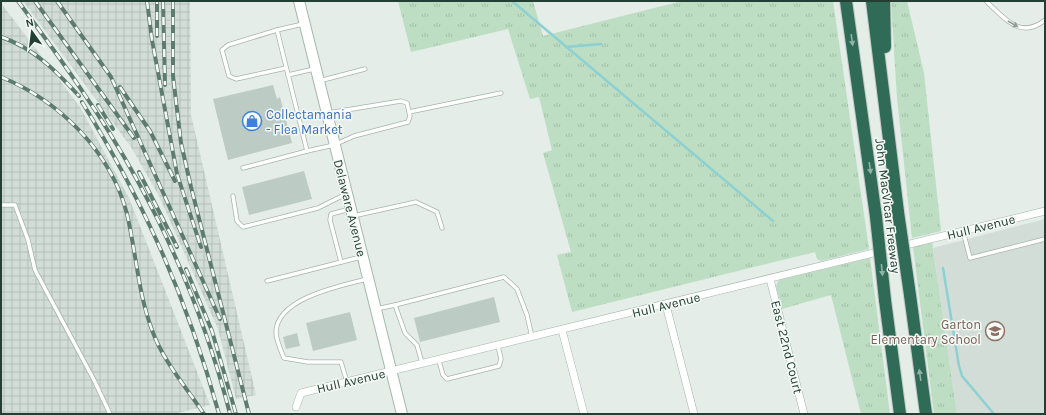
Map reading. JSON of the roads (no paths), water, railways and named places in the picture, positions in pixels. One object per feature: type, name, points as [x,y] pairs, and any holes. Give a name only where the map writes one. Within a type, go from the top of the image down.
[{"type":"highway","name":"John MacVicar Freeway","points":[[846,1],[876,217],[900,414]]},
{"type":"highway","name":"John MacVicar Freeway","points":[[872,1],[898,212],[926,414]]},
{"type":"highway","points":[[884,1],[886,116]]},
{"type":"main road","name":"Delaware Avenue","points":[[299,1],[402,414]]},
{"type":"street","name":"Hull Avenue","points":[[296,407],[301,393],[439,361],[1045,212]]},
{"type":"street","name":"East 22nd Court","points":[[770,279],[804,414]]},
{"type":"street","points":[[666,305],[694,414]]},
{"type":"street","points":[[562,330],[584,414]]},
{"type":"lane","points":[[986,1],[1011,24],[1021,28],[1039,25],[1045,20]]},
{"type":"lane","points":[[286,68],[236,79],[228,76],[222,50],[228,45],[277,30],[304,24]]},
{"type":"lane","points":[[277,30],[307,151]]},
{"type":"lane","points":[[288,75],[315,69]]},
{"type":"lane","points":[[318,81],[365,69]]},
{"type":"lane","points":[[409,112],[501,93]]},
{"type":"lane","points":[[243,168],[334,145],[354,136],[408,122],[410,116],[407,104],[401,101],[326,114]]},
{"type":"lane","points":[[233,196],[238,221],[242,228],[318,208],[346,194]]},
{"type":"lane","points":[[341,262],[330,220],[331,214],[351,213],[416,202],[437,212],[442,228]]},
{"type":"lane","points":[[1,205],[15,205],[28,240],[35,270],[94,380],[110,414]]},
{"type":"lane","points":[[963,232],[970,258],[1045,239]]},
{"type":"lane","points":[[267,281],[362,257]]},
{"type":"lane","points":[[375,309],[504,277],[517,289],[527,315],[533,337]]},
{"type":"lane","points":[[347,382],[341,362],[308,362],[284,358],[276,332],[280,315],[298,301],[335,288],[368,279]]},
{"type":"lane","points":[[395,305],[405,333],[417,345],[423,364]]},
{"type":"lane","points":[[439,361],[443,376],[447,379],[499,366],[501,359],[498,346]]},
{"type":"waterway","points":[[512,1],[773,221]]},
{"type":"waterway","points":[[566,47],[601,44]]},
{"type":"waterway","points":[[943,268],[959,366],[962,376],[994,414]]},
{"type":"railway","points":[[18,1],[95,110],[123,155],[151,206],[178,264],[202,323],[222,383],[230,414]]},
{"type":"railway","points":[[35,1],[134,138]]},
{"type":"railway","points":[[57,1],[111,77],[220,319]]},
{"type":"railway","points":[[147,1],[152,40],[177,174],[201,247]]},
{"type":"railway","points":[[157,1],[157,36]]},
{"type":"railway","points":[[163,1],[165,85]]},
{"type":"railway","points":[[173,1],[173,76],[181,143],[249,414]]},
{"type":"railway","points":[[1,37],[24,47],[44,61],[79,96]]},
{"type":"railway","points":[[1,77],[23,87],[63,115],[80,131],[96,150],[109,170],[119,191],[127,214],[143,302],[152,330],[162,352],[175,374],[204,414]]},
{"type":"railway","points":[[120,87],[150,131],[175,181]]},
{"type":"railway","points":[[82,102],[125,177],[145,215],[162,253],[193,331],[207,371],[219,414]]},
{"type":"railway","points":[[98,105],[113,129]]},
{"type":"railway","points":[[139,172],[177,247]]},
{"type":"railway","points":[[186,269],[212,331],[236,414]]},
{"type":"place","name":"Collectamania - Flea Market","points":[[252,121]]},
{"type":"place","name":"Garton Elementary School","points":[[995,331]]}]
